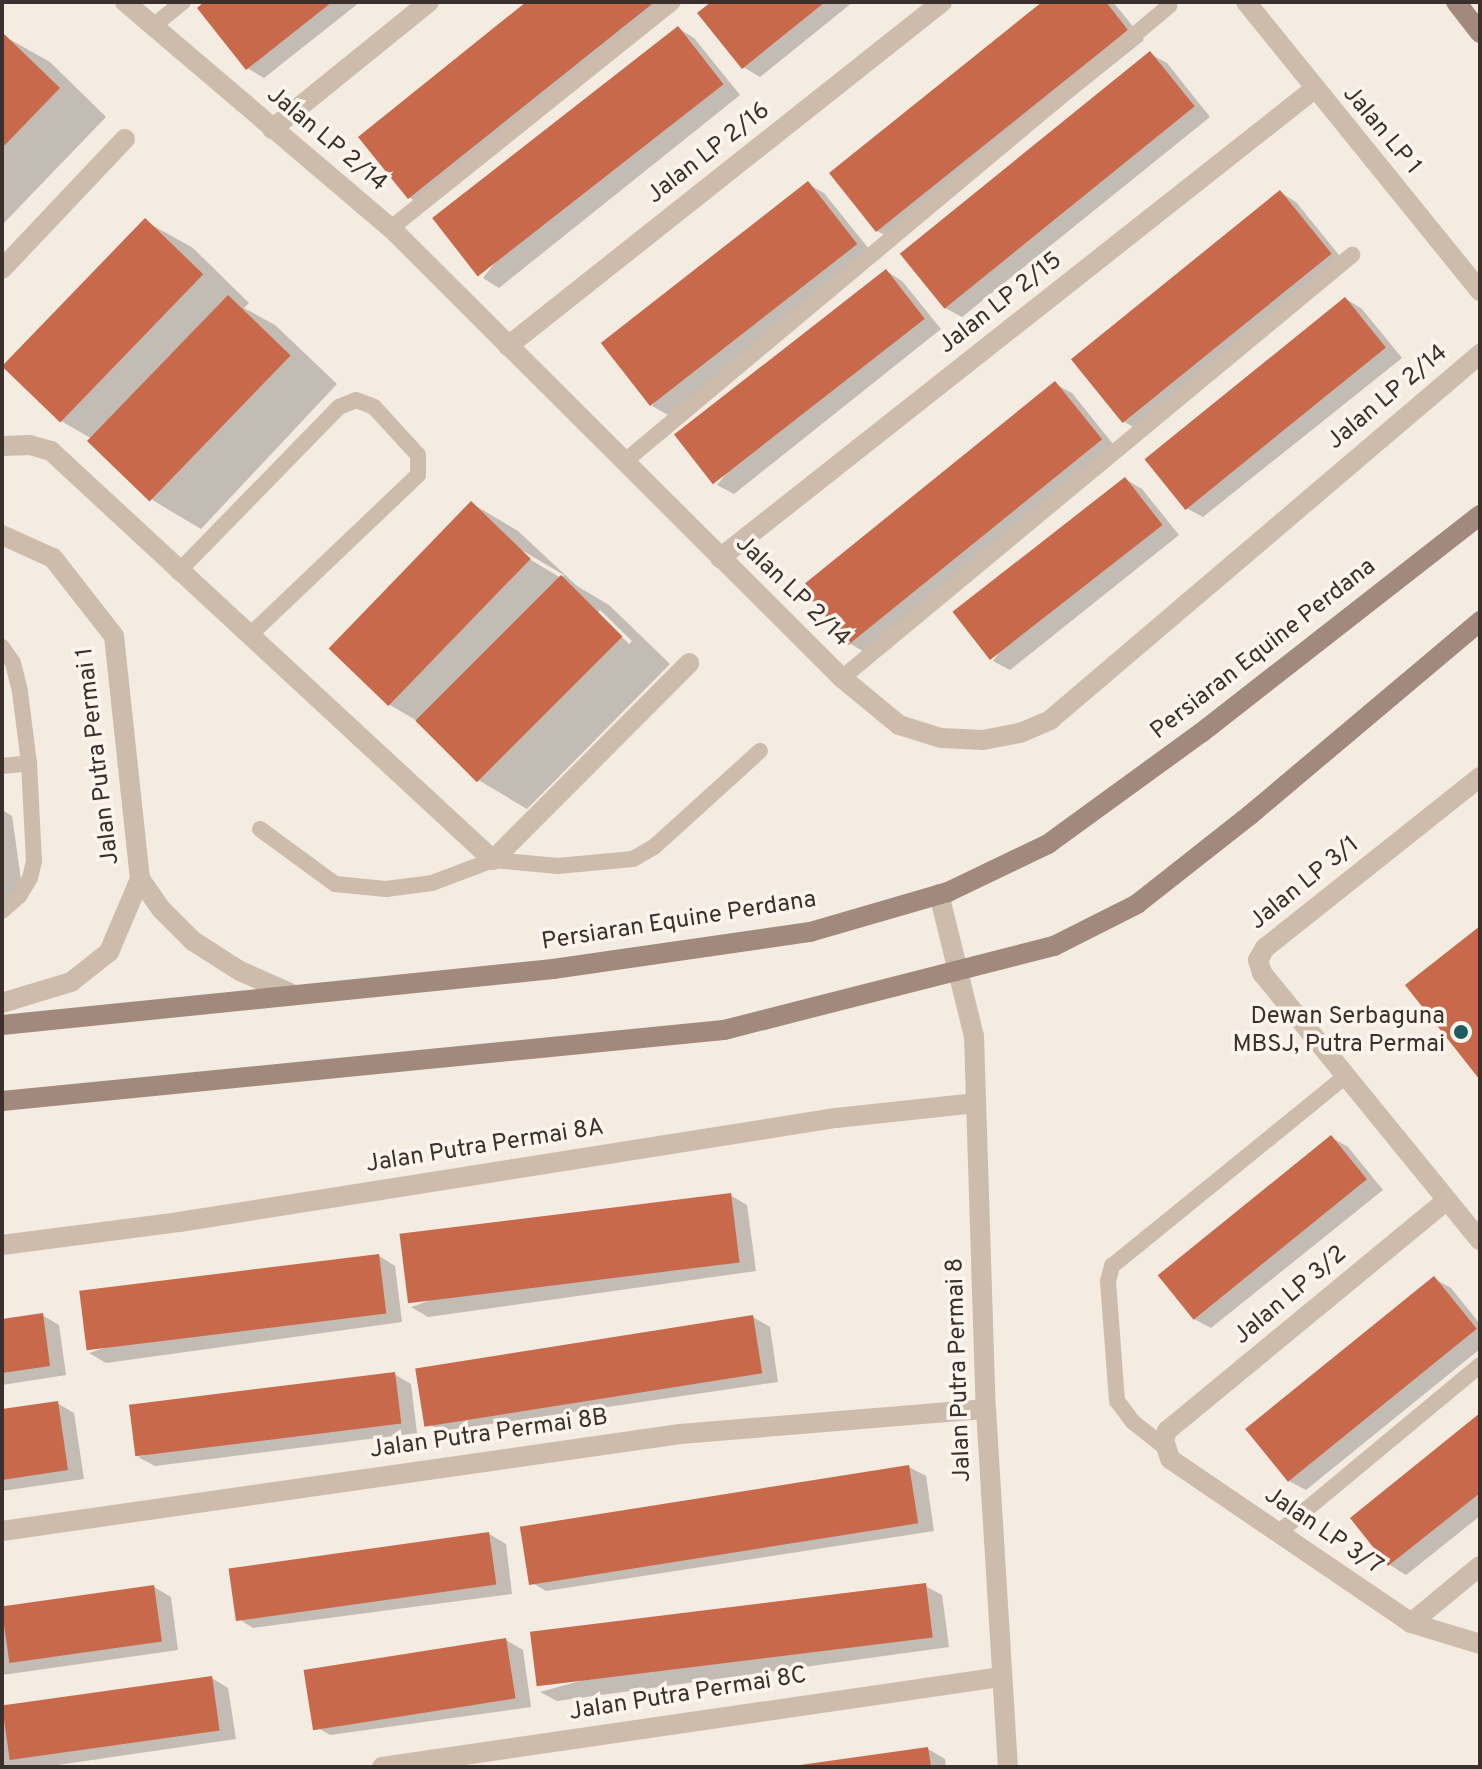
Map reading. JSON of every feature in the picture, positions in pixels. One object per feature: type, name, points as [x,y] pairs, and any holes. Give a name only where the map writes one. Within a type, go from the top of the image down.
[{"type":"street","name":"Jalan LP 2/14","points":[[125,2],[391,228],[842,678],[899,725],[941,738],[983,740],[1020,733],[1050,720],[1480,354]]},
{"type":"street","points":[[272,129],[429,2]]},
{"type":"street","name":"Jalan LP 2/16","points":[[508,346],[942,2]]},
{"type":"street","name":"Jalan LP 1","points":[[1246,2],[1313,90],[1480,291]]},
{"type":"street","points":[[1456,2],[1480,33]]},
{"type":"street","name":"Jalan LP 2/15","points":[[720,558],[1313,90]]},
{"type":"street","points":[[2,269],[125,139]]},
{"type":"street","points":[[2,446],[30,445],[51,451],[178,572],[493,860],[689,663]]},
{"type":"street","name":"Persiaran Equine Perdana","points":[[2,1025],[290,993],[553,969],[810,932],[939,894],[1048,844],[1201,733],[1480,515]]},
{"type":"street","name":"Jalan Putra Permai 1","points":[[2,535],[53,558],[114,636],[140,879],[109,952],[71,982],[2,1003]]},
{"type":"street","points":[[2,1101],[724,1030],[958,973],[1054,946],[1137,904],[1250,815],[1480,621]]},
{"type":"street","name":"Jalan LP 3/1","points":[[1480,777],[1265,948],[1258,960],[1262,973],[1480,1240]]},
{"type":"street","name":"Jalan Putra Permai 1","points":[[140,879],[162,910],[193,941],[240,971],[290,993]]},
{"type":"street","name":"Jalan Putra Permai 8","points":[[939,894],[974,1036],[986,1409],[1008,1767]]},
{"type":"street","name":"Jalan Putra Permai 8A","points":[[2,1245],[179,1222],[836,1118],[976,1103]]},
{"type":"street","name":"Jalan LP 3/2","points":[[1166,1440],[1447,1200]]},
{"type":"street","name":"Jalan Putra Permai 8B","points":[[2,1531],[680,1434],[986,1409]]},
{"type":"street","name":"Jalan LP 3/7","points":[[1166,1440],[1170,1459],[1411,1623],[1480,1644]]},
{"type":"street","points":[[1411,1623],[1480,1566]]},
{"type":"street","name":"Jalan Putra Permai 8C","points":[[382,1767],[1001,1677]]},
{"type":"lane","points":[[152,27],[183,2]]},
{"type":"lane","points":[[391,228],[673,2]]},
{"type":"lane","points":[[624,462],[1169,6]]},
{"type":"lane","points":[[842,678],[1352,255]]},
{"type":"lane","points":[[178,572],[339,407],[356,400],[374,407],[418,455],[418,475],[250,635]]},
{"type":"lane","points":[[2,647],[13,663],[29,763],[34,861],[30,878],[19,896],[2,911]]},
{"type":"lane","points":[[260,829],[335,884],[386,889],[432,883],[493,860],[558,866],[633,859],[654,847],[760,751]]},
{"type":"lane","points":[[2,766],[29,763]]},
{"type":"lane","points":[[1166,1440],[1133,1422],[1117,1401],[1108,1281],[1112,1266],[1346,1076]]},
{"type":"lane","points":[[1278,1533],[1480,1365]]},
{"type":"building","points":[[204,2],[332,2],[246,70],[197,8]]},
{"type":"building","points":[[526,2],[652,4],[408,199],[358,137]]},
{"type":"building","points":[[711,2],[825,2],[742,69],[697,13]]},
{"type":"building","points":[[1042,2],[1106,2],[1128,30],[876,232],[829,173]]},
{"type":"building","points":[[678,26],[724,84],[478,276],[432,218]]},
{"type":"building","points":[[2,32],[60,88],[2,148]]},
{"type":"building","points":[[1150,51],[1195,106],[944,309],[900,254]]},
{"type":"building","points":[[808,181],[857,244],[650,406],[601,343]]},
{"type":"building","points":[[1280,190],[1332,254],[1123,423],[1071,359]]},
{"type":"building","points":[[145,218],[203,274],[60,422],[2,366]]},
{"type":"building","points":[[886,269],[925,319],[713,484],[674,435]]},
{"type":"building","points":[[228,295],[291,355],[150,501],[87,441]]},
{"type":"building","points":[[1345,297],[1386,348],[1185,510],[1144,459]]},
{"type":"building","points":[[1055,381],[1102,439],[848,645],[801,587]]},
{"type":"building","points":[[1125,477],[1163,525],[990,660],[952,612]]},
{"type":"building","points":[[471,501],[531,559],[388,706],[329,648]]},
{"type":"building","points":[[561,575],[623,637],[477,782],[415,721]]},
{"type":"building","name":"Dewan Serbaguna MBSJ, Putra Permai","points":[[1480,926],[1480,1080],[1405,985]]},
{"type":"building","points":[[1331,1135],[1367,1179],[1194,1320],[1158,1275]]},
{"type":"building","points":[[731,1193],[740,1262],[408,1303],[399,1234]]},
{"type":"building","points":[[379,1254],[386,1314],[87,1350],[79,1291]]},
{"type":"building","points":[[1434,1276],[1477,1329],[1288,1482],[1245,1429]]},
{"type":"building","points":[[43,1313],[50,1366],[2,1373],[2,1319]]},
{"type":"building","points":[[753,1315],[762,1373],[424,1427],[415,1369]]},
{"type":"building","points":[[395,1372],[401,1424],[135,1456],[129,1405]]},
{"type":"building","points":[[58,1401],[68,1470],[2,1480],[2,1409]]},
{"type":"building","points":[[1480,1413],[1480,1493],[1388,1566],[1350,1518]]},
{"type":"building","points":[[909,1465],[918,1523],[529,1585],[520,1527]]},
{"type":"building","points":[[489,1532],[496,1584],[236,1621],[229,1569]]},
{"type":"building","points":[[926,1583],[933,1638],[537,1686],[530,1632]]},
{"type":"building","points":[[154,1585],[162,1641],[9,1663],[2,1606]]},
{"type":"building","points":[[506,1638],[516,1698],[313,1730],[304,1670]]},
{"type":"building","points":[[212,1676],[220,1730],[10,1760],[2,1706]]},
{"type":"building","points":[[928,1747],[931,1767],[800,1767],[800,1765]]},
{"type":"place","name":"Dewan Serbaguna MBSJ, Putra Permai","points":[[1461,1032]]}]
